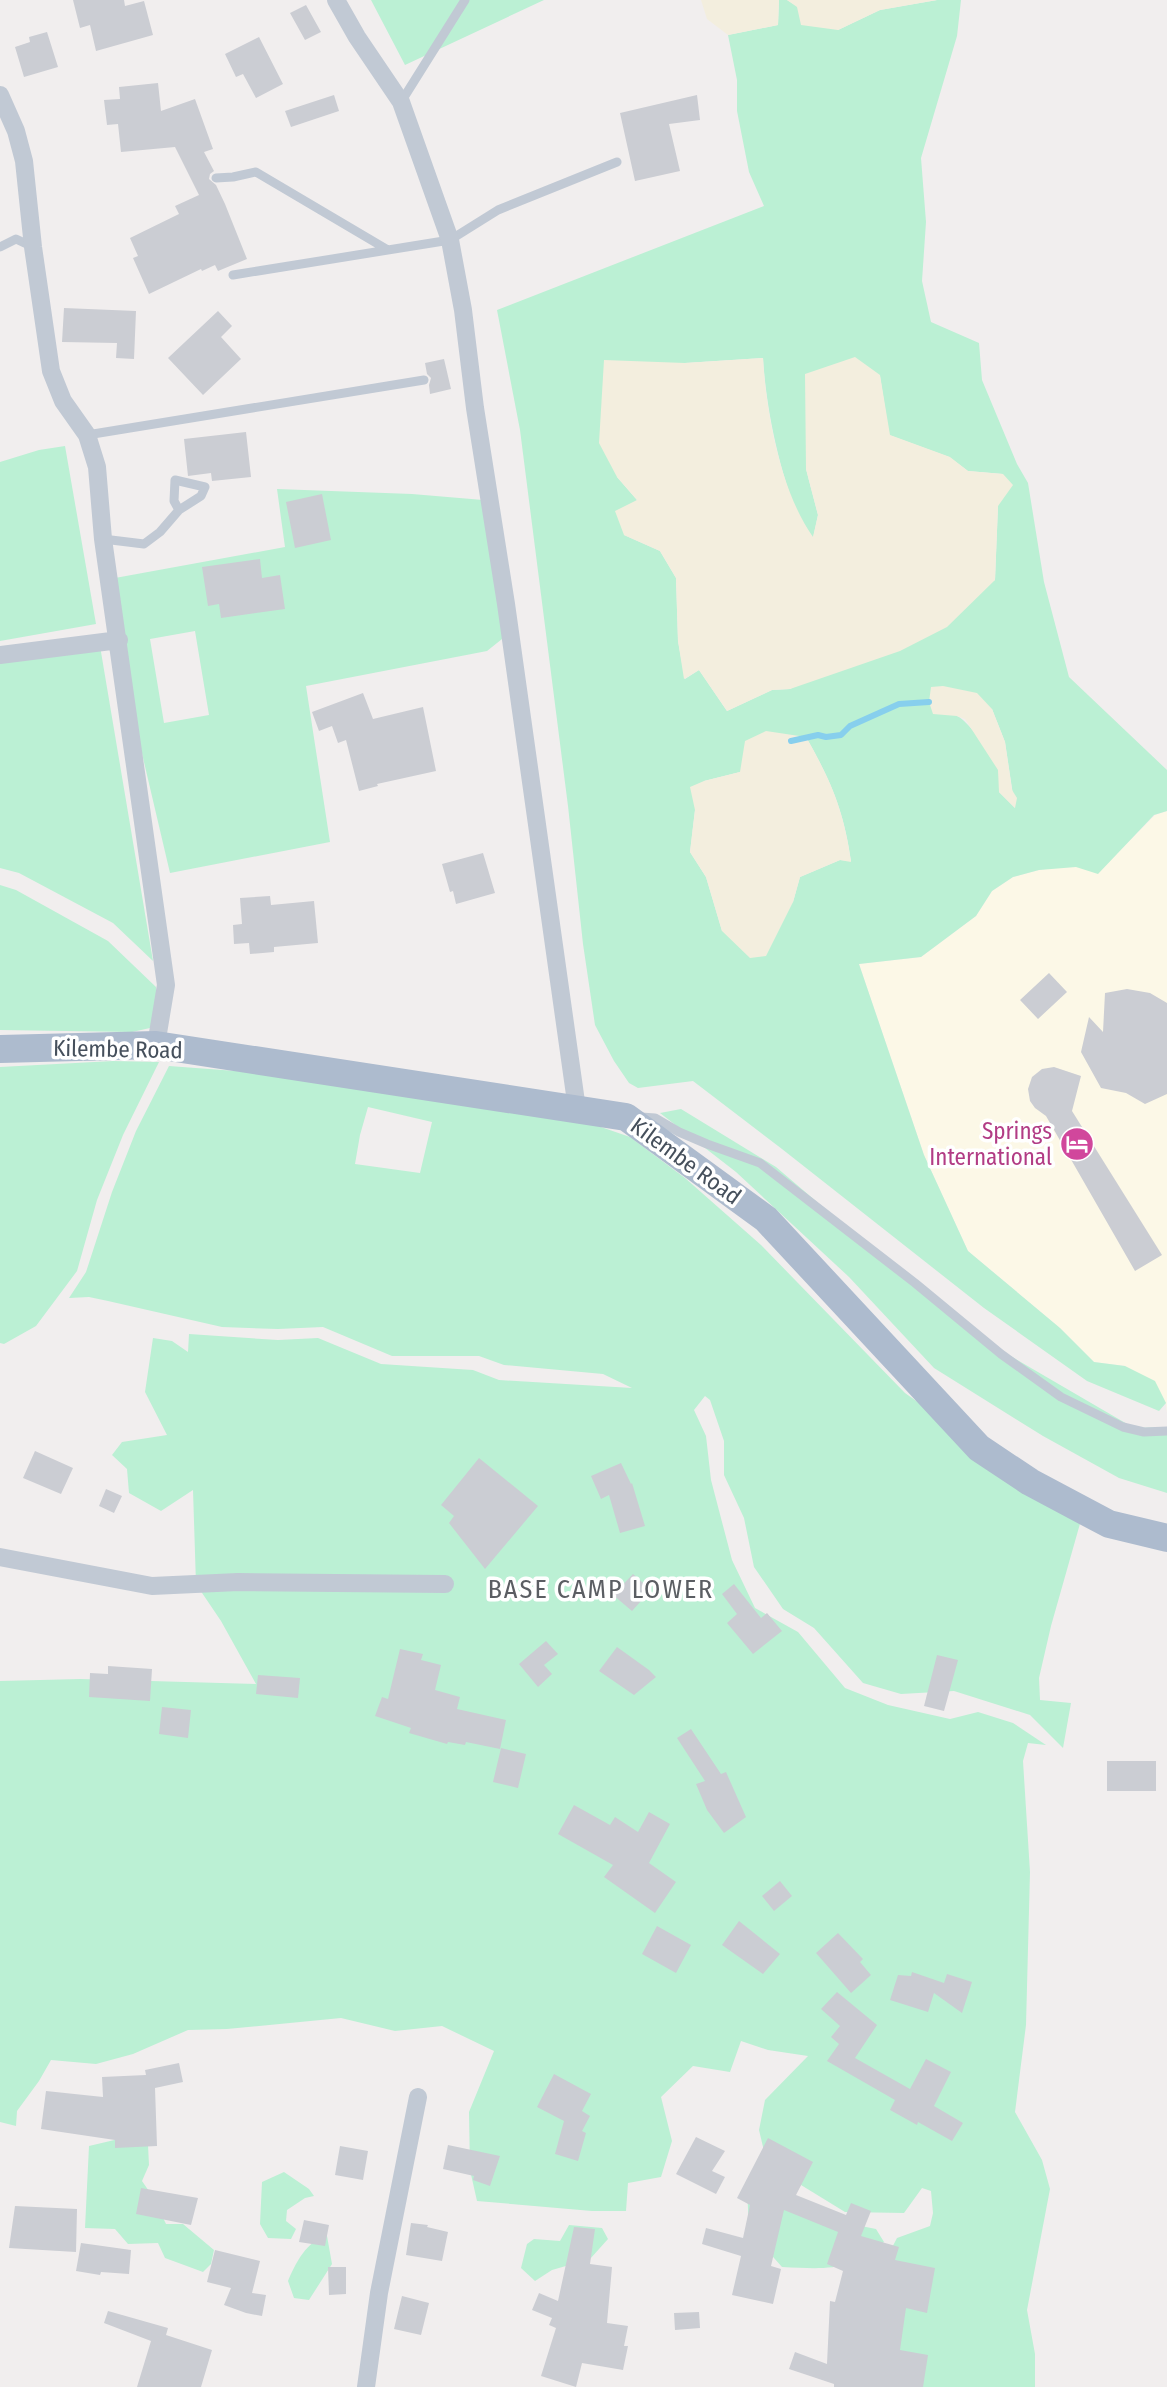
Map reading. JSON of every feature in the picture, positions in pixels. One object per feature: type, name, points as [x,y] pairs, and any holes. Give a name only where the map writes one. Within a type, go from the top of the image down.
[{"type":"main road","name":"Kilembe Road","points":[[0,1049],[156,1045],[626,1117],[766,1219],[979,1448],[1030,1482],[1110,1524],[1167,1538]]},
{"type":"street","points":[[336,0],[357,37],[401,102],[450,240],[463,310],[577,1108]]},
{"type":"street","points":[[0,95],[16,131],[24,161],[51,371],[63,401],[87,435],[97,467],[103,539],[166,985],[156,1045]]},
{"type":"street","points":[[0,655],[119,640]]},
{"type":"street","points":[[0,1557],[152,1586],[238,1582],[445,1584]]},
{"type":"street","points":[[366,2387],[379,2293],[418,2097]]},
{"type":"lane","points":[[401,102],[465,0]]},
{"type":"lane","points":[[233,275],[450,240],[498,210],[617,162]]},
{"type":"lane","points":[[216,178],[256,172],[388,250]]},
{"type":"lane","points":[[0,247],[16,239],[33,247]]},
{"type":"lane","points":[[87,435],[424,380]]},
{"type":"lane","points":[[103,539],[144,544],[178,510]]},
{"type":"lane","points":[[626,1117],[654,1118],[678,1132],[760,1163],[915,1283],[1001,1354],[1061,1397],[1123,1427],[1144,1432],[1167,1431]]},
{"type":"shaded area","points":[[1167,811],[1167,1413],[1166,1403],[1125,1366],[1094,1362],[1060,1328],[968,1251],[924,1155],[859,964],[921,957],[976,916],[992,891],[1013,877],[1077,865],[1098,873],[1155,815]]},
{"type":"green space","points":[[371,0],[544,0],[405,65]]},
{"type":"green space","points":[[779,0],[787,0],[838,30],[880,10],[937,0],[961,0],[957,36],[921,158],[926,222],[922,281],[931,322],[979,343],[982,380],[1017,464],[1028,483],[1044,582],[1069,677],[1167,770],[1167,811],[1154,815],[1098,874],[1076,867],[1039,870],[1013,877],[992,891],[976,916],[921,957],[859,964],[924,1155],[968,1251],[1060,1328],[1094,1362],[1125,1366],[1155,1381],[1166,1403],[1159,1411],[1087,1381],[984,1308],[693,1081],[638,1088],[629,1083],[595,1025],[520,430],[497,310],[764,206],[749,172],[737,111],[737,80],[728,35],[778,25]],"holes":[[[763,358],[778,455],[796,511],[813,538],[818,515],[806,469],[880,376],[889,435],[949,457],[968,471],[1003,474],[998,506],[995,580],[790,689],[772,690],[727,711],[699,670],[685,679],[678,641],[676,578],[660,551],[624,535],[637,500],[617,477],[685,363]],[[992,709],[1005,742],[1015,808],[999,792],[996,763],[974,731],[957,716]],[[806,737],[835,797],[845,827],[851,861],[840,860],[800,877],[793,902],[722,931],[706,877],[690,852],[695,810],[704,781],[740,772]]]},
{"type":"green space","points":[[65,446],[96,624],[0,641],[0,462],[39,450]]},
{"type":"green space","points":[[277,489],[412,494],[495,501],[511,639],[502,639],[487,651],[306,686],[330,842],[170,873],[136,728],[115,578],[285,547]],"holes":[[[195,631],[209,715],[164,723],[150,639]]]},
{"type":"green space","points":[[100,646],[153,961],[113,923],[19,873],[0,868],[0,662]]},
{"type":"green space","points":[[0,885],[16,890],[108,941],[156,987],[157,1013],[150,1028],[132,1032],[0,1030]]},
{"type":"green space","points":[[113,1061],[159,1062],[123,1135],[97,1200],[77,1271],[36,1326],[4,1344],[0,1343],[0,1067]]},
{"type":"green space","points":[[169,1066],[437,1086],[546,1108],[630,1137],[685,1178],[761,1245],[905,1393],[967,1437],[1087,1499],[1039,1678],[1040,1700],[1071,1703],[1063,1748],[1030,1715],[954,1691],[901,1694],[863,1683],[814,1628],[783,1609],[754,1567],[744,1518],[724,1475],[724,1441],[710,1400],[705,1396],[694,1410],[706,1436],[711,1480],[732,1560],[755,1608],[798,1632],[845,1688],[888,1705],[950,1719],[978,1712],[1013,1723],[1046,1745],[1028,1743],[1023,1761],[1030,1872],[1026,2025],[1015,2112],[1042,2160],[1050,2189],[1027,2310],[1035,2354],[1035,2387],[915,2387],[871,2288],[897,2238],[930,2226],[933,2213],[931,2191],[922,2188],[904,2213],[845,2212],[801,2185],[788,2198],[826,2219],[876,2229],[884,2242],[848,2264],[825,2268],[782,2267],[749,2230],[747,2188],[769,2172],[759,2130],[765,2100],[808,2056],[768,2050],[741,2041],[730,2072],[693,2066],[661,2097],[672,2141],[661,2177],[628,2183],[626,2211],[592,2211],[477,2201],[470,2170],[469,2112],[494,2051],[442,2026],[395,2031],[341,2018],[188,2030],[133,2054],[96,2064],[51,2060],[17,2111],[16,2126],[0,2122],[0,1681],[80,1679],[256,1684],[221,1621],[196,1584],[193,1490],[161,1511],[129,1493],[127,1469],[112,1455],[122,1442],[167,1435],[145,1392],[153,1338],[172,1341],[188,1352],[189,1334],[278,1340],[318,1338],[381,1364],[473,1370],[499,1380],[632,1388],[603,1374],[504,1365],[479,1356],[392,1356],[323,1327],[222,1327],[89,1297],[69,1298],[86,1272],[112,1192],[136,1131]],"holes":[[[368,1107],[432,1122],[420,1173],[355,1164]]]},
{"type":"green space","points":[[681,1109],[776,1167],[858,1237],[1002,1351],[1134,1428],[1167,1427],[1167,1493],[1119,1478],[1043,1436],[934,1368],[849,1277],[736,1172],[660,1113]]},
{"type":"green space","points":[[127,2137],[148,2145],[149,2165],[142,2181],[166,2224],[183,2224],[214,2250],[211,2264],[203,2272],[165,2258],[158,2243],[128,2244],[115,2229],[85,2228],[89,2146]]},
{"type":"green space","points":[[284,2172],[309,2189],[314,2196],[305,2198],[287,2210],[286,2221],[296,2229],[291,2239],[268,2238],[260,2224],[262,2182]]},
{"type":"green space","points":[[569,2225],[602,2228],[608,2239],[590,2259],[552,2270],[535,2281],[521,2268],[527,2244],[534,2239],[560,2241]]},
{"type":"green space","points":[[327,2236],[332,2264],[309,2300],[294,2298],[288,2281],[295,2267],[313,2243]]},
{"type":"sand","points":[[701,0],[779,0],[778,25],[728,35],[707,19]]},
{"type":"sand","points":[[787,0],[937,0],[880,10],[838,30],[801,25],[797,7]]},
{"type":"sand","points":[[855,357],[880,375],[890,435],[950,457],[968,471],[1003,474],[1013,485],[998,506],[995,580],[947,627],[900,651],[790,689],[772,690],[727,711],[699,670],[684,679],[678,641],[676,578],[660,551],[624,535],[615,511],[637,500],[617,477],[599,443],[604,360],[685,363],[763,358],[777,451],[792,498],[813,537],[818,515],[806,469],[805,374]]},
{"type":"sand","points":[[943,686],[977,693],[992,709],[1005,742],[1012,790],[1017,798],[1015,808],[999,792],[998,770],[965,719],[933,714],[929,702],[931,687]]},
{"type":"sand","points":[[766,731],[806,737],[835,797],[845,827],[851,862],[840,860],[800,877],[793,902],[766,956],[750,958],[722,931],[706,877],[690,852],[695,810],[690,787],[740,772],[745,741]]},
{"type":"building","points":[[73,0],[124,0],[125,6],[144,1],[153,35],[96,51],[90,25],[80,28]]},
{"type":"building","points":[[306,5],[321,32],[305,40],[290,13]]},
{"type":"building","points":[[47,32],[58,67],[24,77],[15,47],[30,42],[29,37]]},
{"type":"building","points":[[259,37],[283,84],[256,98],[243,74],[236,77],[225,54]]},
{"type":"building","points":[[158,83],[161,111],[195,99],[213,149],[204,152],[214,171],[209,179],[216,185],[247,259],[218,271],[215,265],[202,271],[201,269],[149,294],[133,258],[138,256],[130,238],[179,214],[175,206],[199,195],[175,147],[121,152],[118,124],[107,125],[104,100],[120,99],[119,87]]},
{"type":"building","points":[[334,95],[339,111],[291,127],[285,111]]},
{"type":"building","points":[[697,95],[700,120],[669,124],[680,171],[635,181],[620,113]]},
{"type":"building","points":[[64,308],[136,311],[134,359],[116,358],[117,343],[62,342]]},
{"type":"building","points":[[218,311],[232,326],[221,337],[241,359],[203,395],[168,358]]},
{"type":"building","points":[[444,359],[451,389],[430,394],[431,378],[427,374],[425,363]]},
{"type":"building","points":[[246,432],[251,477],[212,481],[211,473],[188,476],[184,439]]},
{"type":"building","points":[[322,494],[331,540],[295,548],[286,502]]},
{"type":"building","points":[[260,559],[262,578],[280,575],[285,609],[221,618],[219,604],[208,606],[202,567]]},
{"type":"building","points":[[363,693],[373,719],[423,707],[436,771],[377,784],[378,786],[359,791],[346,740],[338,743],[332,726],[319,731],[312,712]]},
{"type":"building","points":[[483,853],[495,893],[456,904],[442,864]]},
{"type":"building","points":[[270,896],[271,905],[314,901],[318,943],[274,947],[274,952],[250,954],[249,943],[234,944],[233,925],[242,924],[240,898]]},
{"type":"building","points":[[1049,973],[1067,992],[1038,1019],[1020,1000]]},
{"type":"building","points":[[1127,989],[1150,993],[1167,1003],[1167,1094],[1145,1104],[1126,1093],[1101,1088],[1081,1052],[1089,1017],[1103,1032],[1105,993]]},
{"type":"building","name":"Springs International","points":[[1054,1067],[1081,1076],[1072,1111],[1162,1255],[1135,1271],[1046,1116],[1030,1101],[1028,1089],[1032,1077],[1042,1069]]},
{"type":"building","points":[[35,1451],[73,1468],[61,1494],[23,1478]]},
{"type":"building","points":[[479,1458],[538,1506],[485,1569],[449,1523],[454,1516],[441,1505]]},
{"type":"building","points":[[621,1463],[632,1483],[645,1526],[620,1533],[609,1495],[601,1499],[591,1476]]},
{"type":"building","points":[[106,1489],[122,1496],[114,1513],[99,1506]]},
{"type":"building","points":[[633,1574],[651,1590],[632,1611],[613,1595]]},
{"type":"building","points":[[734,1584],[761,1618],[767,1613],[782,1631],[753,1654],[727,1623],[737,1614],[722,1594]]},
{"type":"building","points":[[546,1641],[558,1654],[544,1665],[552,1674],[538,1687],[519,1664]]},
{"type":"building","points":[[617,1647],[656,1677],[634,1695],[599,1671]]},
{"type":"building","points":[[400,1649],[423,1654],[421,1660],[441,1665],[435,1690],[460,1697],[457,1709],[506,1720],[500,1749],[466,1742],[465,1745],[447,1744],[409,1733],[411,1728],[375,1716],[382,1697],[388,1699]]},
{"type":"building","points":[[937,1655],[958,1660],[944,1711],[924,1706]]},
{"type":"building","points":[[108,1666],[152,1669],[150,1701],[89,1697],[90,1673],[108,1674]]},
{"type":"building","points":[[258,1675],[300,1678],[298,1698],[256,1694]]},
{"type":"building","points":[[162,1707],[191,1710],[188,1738],[159,1734]]},
{"type":"building","points":[[691,1729],[721,1774],[726,1772],[746,1817],[724,1833],[707,1810],[696,1784],[705,1781],[677,1738]]},
{"type":"building","points":[[501,1748],[526,1754],[518,1788],[493,1782]]},
{"type":"building","points":[[1107,1761],[1156,1761],[1156,1791],[1107,1791]]},
{"type":"building","points":[[574,1805],[610,1825],[615,1817],[638,1832],[649,1812],[670,1824],[649,1863],[676,1882],[655,1913],[604,1877],[613,1865],[558,1834]]},
{"type":"building","points":[[780,1881],[792,1896],[774,1911],[762,1896]]},
{"type":"building","points":[[739,1921],[780,1954],[763,1974],[722,1945]]},
{"type":"building","points":[[657,1926],[691,1945],[676,1973],[642,1954]]},
{"type":"building","points":[[838,1933],[863,1959],[860,1962],[871,1975],[851,1993],[816,1953]]},
{"type":"building","points":[[912,1972],[944,1983],[947,1974],[972,1982],[962,2013],[934,1993],[928,2012],[890,2000],[898,1975],[911,1976]]},
{"type":"building","points":[[837,1992],[877,2025],[855,2058],[910,2089],[926,2059],[951,2072],[934,2106],[963,2123],[952,2141],[890,2110],[895,2100],[827,2061],[839,2044],[831,2037],[840,2026],[821,2009]]},
{"type":"building","points":[[179,2063],[183,2082],[155,2088],[157,2146],[115,2148],[115,2140],[41,2129],[46,2091],[103,2097],[102,2077],[146,2075],[145,2070]]},
{"type":"building","points":[[554,2074],[591,2094],[582,2111],[590,2116],[582,2131],[586,2133],[578,2161],[555,2154],[564,2121],[537,2107]]},
{"type":"building","points":[[696,2137],[725,2151],[712,2171],[725,2177],[716,2194],[676,2174]]},
{"type":"building","points":[[768,2138],[813,2162],[796,2195],[846,2215],[851,2203],[871,2211],[861,2236],[899,2247],[895,2260],[935,2268],[927,2313],[906,2308],[900,2350],[928,2355],[923,2387],[834,2387],[834,2384],[789,2369],[795,2352],[827,2364],[830,2301],[835,2302],[843,2271],[827,2264],[838,2232],[784,2210],[771,2266],[781,2269],[773,2304],[732,2295],[741,2256],[702,2244],[706,2228],[743,2238],[750,2205],[737,2198]]},
{"type":"building","points":[[448,2145],[500,2156],[490,2186],[473,2180],[474,2176],[443,2169]]},
{"type":"building","points":[[340,2146],[368,2151],[363,2180],[335,2175]]},
{"type":"building","points":[[141,2188],[198,2198],[191,2225],[136,2214]]},
{"type":"building","points":[[15,2206],[77,2209],[76,2252],[9,2248]]},
{"type":"building","points":[[304,2220],[329,2225],[325,2246],[299,2242]]},
{"type":"building","points":[[411,2223],[448,2232],[442,2261],[406,2255]]},
{"type":"building","points":[[574,2227],[595,2229],[590,2264],[612,2267],[607,2323],[628,2326],[624,2346],[628,2346],[623,2370],[582,2363],[576,2387],[541,2376],[556,2328],[549,2325],[552,2318],[532,2310],[539,2293],[558,2301]]},
{"type":"building","points":[[81,2243],[131,2250],[129,2274],[101,2272],[100,2275],[76,2271]]},
{"type":"building","points":[[215,2250],[260,2261],[252,2293],[266,2295],[262,2316],[224,2305],[231,2288],[207,2282]]},
{"type":"building","points":[[328,2267],[346,2267],[346,2294],[329,2295]]},
{"type":"building","points":[[402,2296],[429,2303],[421,2335],[394,2329]]},
{"type":"building","points":[[108,2311],[168,2328],[166,2335],[212,2350],[201,2387],[137,2387],[151,2341],[104,2323]]},
{"type":"building","points":[[699,2312],[700,2328],[675,2330],[674,2313]]},
{"type":"waterway","points":[[791,741],[818,735],[841,735],[850,726],[899,704],[929,702]]},
{"type":"place","name":"Springs International","points":[[1077,1144]]},
{"type":"district","name":"BASE CAMP LOWER","points":[[601,1589]]}]
